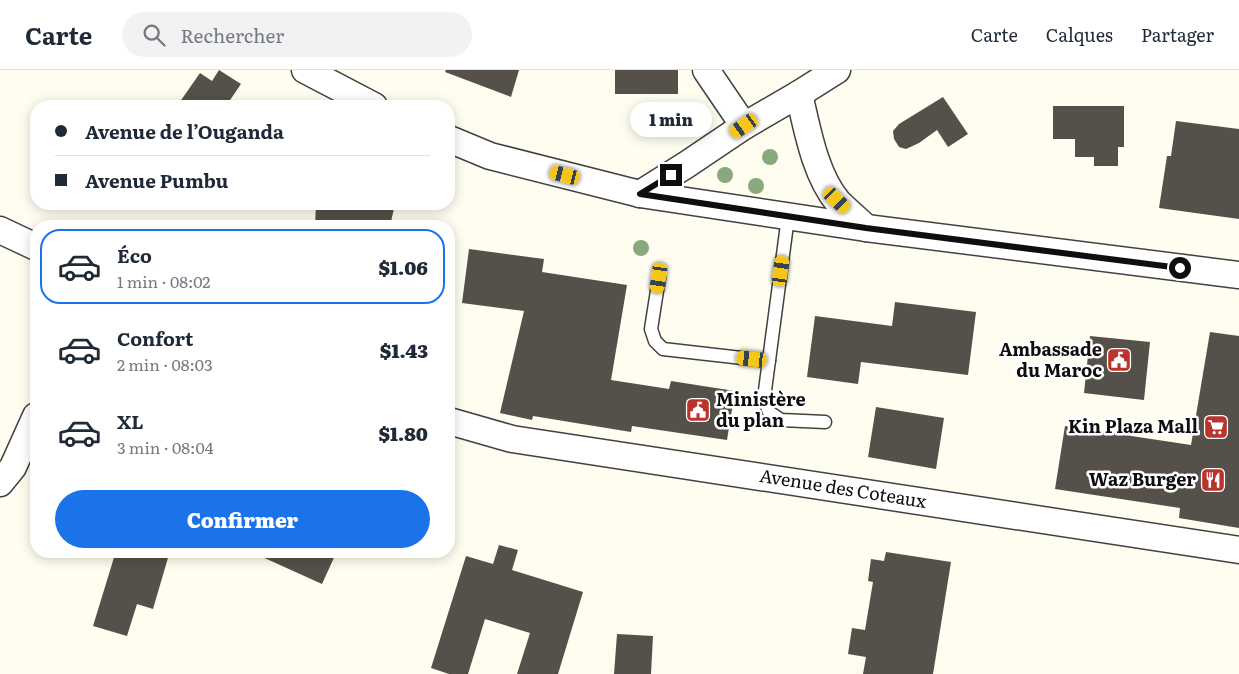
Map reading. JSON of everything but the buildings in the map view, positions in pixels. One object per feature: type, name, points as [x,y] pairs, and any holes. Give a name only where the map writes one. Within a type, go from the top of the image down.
[{"type":"street","points":[[305,70],[362,100]]},
{"type":"street","points":[[706,70],[744,126]]},
{"type":"street","points":[[640,194],[686,166],[744,126],[837,70]]},
{"type":"street","points":[[799,94],[812,149],[821,173],[837,200],[866,228]]},
{"type":"street","points":[[455,141],[490,156],[640,194],[866,228],[1239,275]]},
{"type":"street","points":[[0,230],[30,244]]},
{"type":"street","name":"Avenue des Coteaux","points":[[455,423],[512,439],[1239,550]]},
{"type":"street","points":[[0,483],[13,467],[30,429]]},
{"type":"lane","points":[[788,217],[764,398],[769,412],[781,420],[825,422]]},
{"type":"lane","points":[[659,278],[651,329],[655,341],[663,349],[769,360]]},
{"type":"place","name":"Ambassade du Maroc","points":[[1119,360]]},
{"type":"place","name":"Ministère du plan","points":[[698,410]]},
{"type":"place","name":"Kin Plaza Mall","points":[[1216,427]]},
{"type":"place","name":"Waz Burger","points":[[1213,480]]},
{"type":"route","points":[[671,175],[640,194],[866,228],[1180,268]]}]
